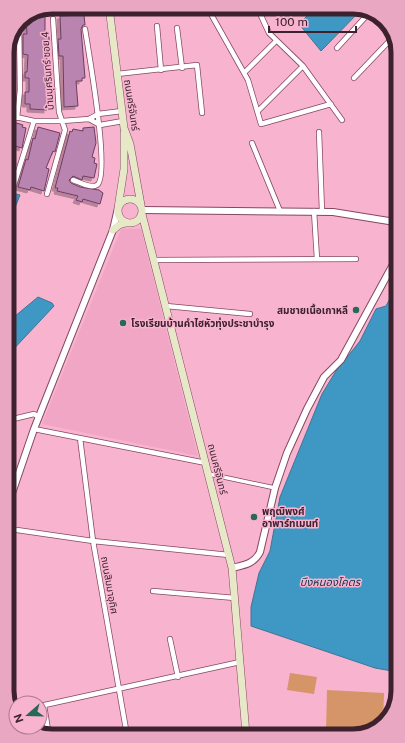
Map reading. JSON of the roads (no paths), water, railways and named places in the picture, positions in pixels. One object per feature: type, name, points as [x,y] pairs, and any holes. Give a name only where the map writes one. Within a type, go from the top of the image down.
[{"type":"main road","name":"ถนนศรีจันทร์","points":[[110,14],[124,125],[130,144],[142,210],[232,568],[246,729]]},
{"type":"main road","points":[[124,125],[124,169],[118,216],[126,223]]},
{"type":"main road","points":[[118,208],[122,201],[130,199],[138,202],[142,210],[136,223]]},
{"type":"main road","points":[[113,230],[119,225],[136,223],[142,226],[147,232]]},
{"type":"street","points":[[211,14],[252,88],[261,124],[331,104]]},
{"type":"street","points":[[260,14],[269,33],[303,66],[342,120]]},
{"type":"street","points":[[336,48],[366,16]]},
{"type":"street","name":"บ้านบุศรินทร์ ซอย 4","points":[[47,194],[65,130],[59,112],[53,20]]},
{"type":"street","points":[[157,26],[161,70]]},
{"type":"street","points":[[177,28],[182,68]]},
{"type":"street","points":[[73,180],[92,186],[99,182],[102,162],[100,125],[85,29]]},
{"type":"street","points":[[17,118],[20,90],[19,33]]},
{"type":"street","points":[[354,78],[389,40]]},
{"type":"street","points":[[244,73],[276,41]]},
{"type":"street","points":[[117,74],[182,68],[197,65],[202,112]]},
{"type":"street","points":[[258,111],[303,66]]},
{"type":"street","points":[[14,117],[34,122],[62,121],[89,119],[98,114],[122,111]]},
{"type":"street","points":[[89,119],[100,125],[124,125]]},
{"type":"street","points":[[14,184],[34,122]]},
{"type":"street","points":[[319,132],[322,211]]},
{"type":"street","points":[[252,143],[280,211]]},
{"type":"street","points":[[14,482],[113,230],[118,208]]},
{"type":"street","points":[[142,210],[322,211],[352,214],[391,221]]},
{"type":"street","points":[[314,211],[317,259]]},
{"type":"street","points":[[154,260],[356,259]]},
{"type":"street","points":[[232,568],[246,565],[256,560],[260,552],[275,488],[287,453],[307,408],[324,377],[341,360],[391,268]]},
{"type":"street","points":[[166,306],[250,314]]},
{"type":"street","points":[[14,419],[34,414],[39,417]]},
{"type":"street","points":[[34,428],[206,463]]},
{"type":"street","name":"ถนนสิมมาอุทิศ","points":[[80,438],[93,541],[126,729]]},
{"type":"street","points":[[209,474],[275,488]]},
{"type":"street","points":[[14,530],[93,541],[229,555]]},
{"type":"street","points":[[153,591],[235,598]]},
{"type":"street","points":[[170,639],[178,676]]},
{"type":"street","points":[[48,705],[240,662]]},
{"type":"water","points":[[309,14],[357,14],[321,51],[299,24]]},
{"type":"water","points":[[14,194],[20,195],[14,210]]},
{"type":"water","name":"บึงหนองโคตร","points":[[391,296],[391,671],[375,668],[251,626],[251,607],[259,573],[270,551],[280,497],[322,394],[336,371],[360,341],[376,309],[386,306]]},
{"type":"water","points":[[38,297],[52,303],[54,306],[14,349],[14,317]]},
{"type":"place","name":"สมชายเนื้อเกาหลี","points":[[356,310]]},
{"type":"place","name":"โรงเรียนบ้านคำไฮหัวทุ่งประชาบำรุง","points":[[123,323]]},
{"type":"place","name":"พฤฒิพงศ์ อาพาร์ทเมนท์","points":[[254,517]]}]
